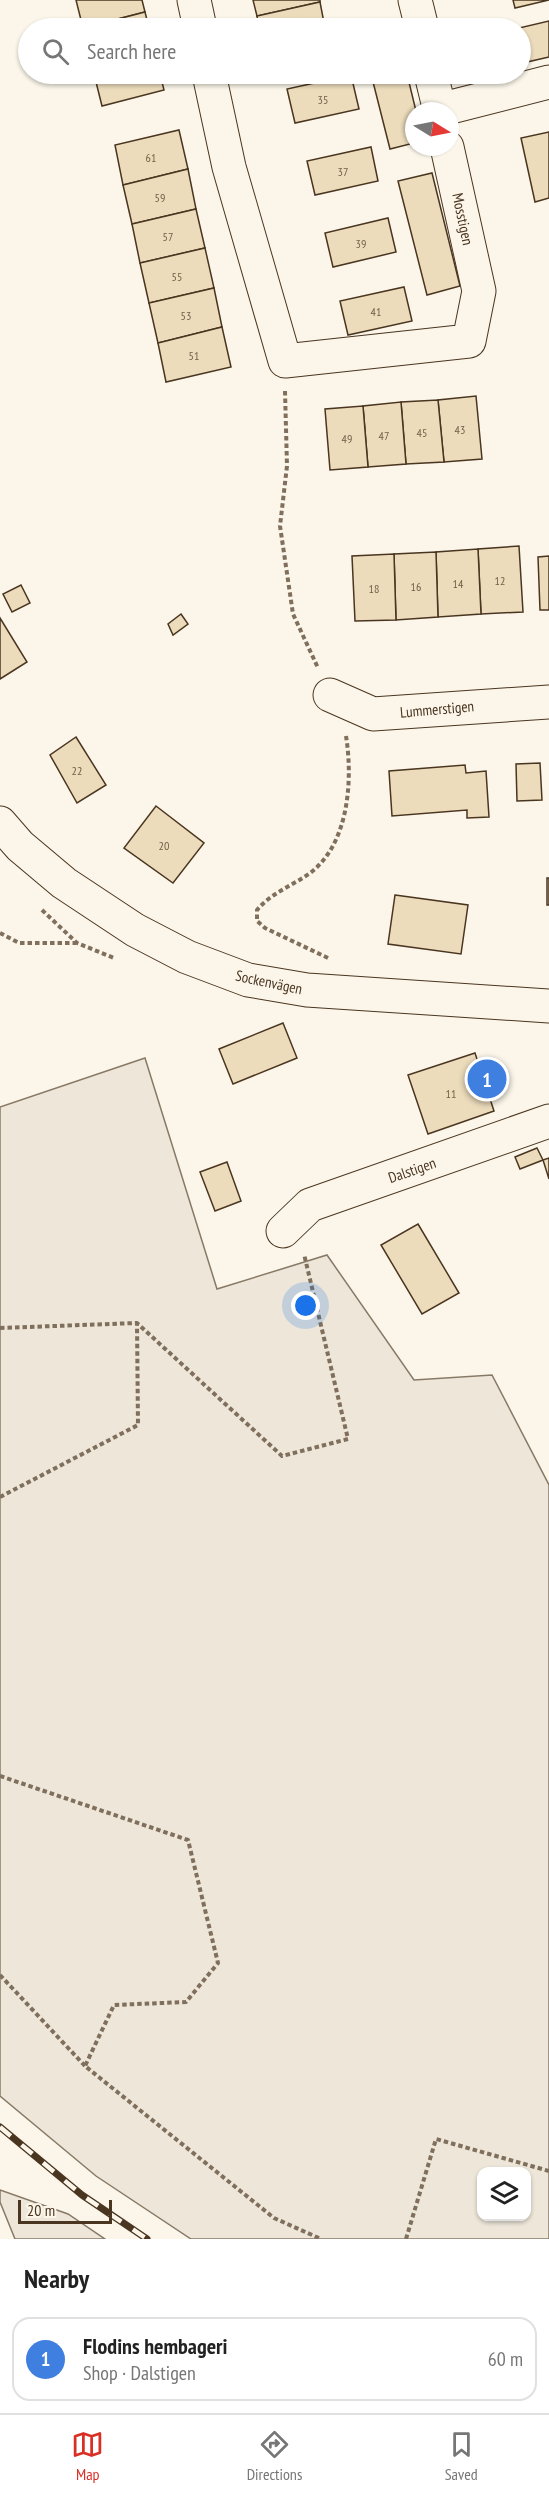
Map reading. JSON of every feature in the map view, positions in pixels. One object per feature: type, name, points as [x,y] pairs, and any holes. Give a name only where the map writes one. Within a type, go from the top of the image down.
[{"type":"street","points":[[194,0],[198,18]]},
{"type":"street","points":[[416,0],[420,18]]},
{"type":"street","points":[[459,105],[549,82]]},
{"type":"street","points":[[211,84],[229,167],[285,361]]},
{"type":"street","points":[[433,84],[437,102]]},
{"type":"street","name":"Mosstigen","points":[[285,361],[469,341],[479,291],[449,156]]},
{"type":"street","name":"Lummerstigen","points":[[330,695],[373,714],[549,702]]},
{"type":"street","name":"Sockenvägen","points":[[0,823],[20,846],[64,883],[135,930],[187,957],[248,980],[307,990],[549,1006]]},
{"type":"street","name":"Dalstigen","points":[[290,1225],[310,1205],[549,1121]]},
{"type":"path","points":[[285,361],[287,466],[280,526],[293,614],[330,695],[346,737],[348,757],[342,825],[334,845],[324,860],[310,873],[266,900],[257,910],[258,921],[265,928],[308,946],[339,964],[343,972],[342,993]]},
{"type":"path","points":[[0,933],[19,943],[77,943]]},
{"type":"path","points":[[0,1328],[137,1323],[282,1456],[348,1439],[290,1225]]},
{"type":"path","points":[[0,1497],[138,1425],[137,1323]]},
{"type":"path","points":[[0,1776],[188,1840],[219,1963],[186,2002],[114,2005],[85,2066]]},
{"type":"path","points":[[0,1975],[85,2066],[274,2218],[321,2239]]},
{"type":"path","points":[[406,2239],[436,2139],[549,2171]]},
{"type":"shaded area","points":[[145,1058],[217,1289],[327,1255],[414,1380],[492,1375],[549,1485],[549,2239],[191,2239],[96,2176],[0,2096],[0,1107]]},
{"type":"shaded area","points":[[0,2190],[68,2214],[105,2239],[15,2239],[0,2202]]},
{"type":"building","points":[[76,0],[142,0],[145,12],[122,18],[80,18]]},
{"type":"building","points":[[253,0],[320,0],[320,2],[257,16]]},
{"type":"building","points":[[513,0],[549,0],[515,8]]},
{"type":"building","points":[[320,2],[323,18],[257,18],[257,16]]},
{"type":"building","points":[[145,12],[146,18],[122,18]]},
{"type":"building","points":[[549,21],[549,57],[531,61],[531,25]]},
{"type":"building","points":[[96,84],[162,84],[164,90],[102,106]]},
{"type":"building","points":[[310,84],[353,84],[359,109],[295,123],[287,89]]},
{"type":"building","points":[[374,84],[409,84],[414,102],[405,102],[405,145],[390,149]]},
{"type":"building","points":[[179,130],[188,169],[123,185],[115,145]]},
{"type":"building","points":[[549,132],[549,198],[535,202],[521,138]]},
{"type":"building","points":[[371,147],[378,181],[315,195],[307,161]]},
{"type":"building","points":[[188,169],[196,209],[132,224],[123,185]]},
{"type":"building","points":[[432,173],[460,286],[427,295],[398,181]]},
{"type":"building","points":[[196,209],[205,248],[140,263],[132,224]]},
{"type":"building","points":[[388,218],[396,252],[333,267],[325,233]]},
{"type":"building","points":[[205,248],[214,288],[149,303],[140,263]]},
{"type":"building","points":[[404,287],[412,321],[348,335],[340,301]]},
{"type":"building","points":[[214,288],[222,327],[158,343],[149,303]]},
{"type":"building","points":[[222,327],[231,367],[166,382],[158,343]]},
{"type":"building","points":[[476,396],[482,459],[444,462],[438,400]]},
{"type":"building","points":[[438,400],[444,462],[406,464],[401,402]]},
{"type":"building","points":[[401,402],[406,464],[368,467],[363,406]]},
{"type":"building","points":[[363,406],[368,467],[330,470],[325,409]]},
{"type":"building","points":[[519,546],[523,612],[481,614],[478,549]]},
{"type":"building","points":[[478,549],[481,614],[438,617],[436,552]]},
{"type":"building","points":[[436,552],[438,617],[396,620],[394,554]]},
{"type":"building","points":[[394,554],[396,620],[355,621],[352,556]]},
{"type":"building","points":[[549,556],[549,610],[540,610],[538,557]]},
{"type":"building","points":[[21,585],[30,603],[12,612],[3,594]]},
{"type":"building","points":[[181,614],[188,624],[173,635],[168,624]]},
{"type":"building","points":[[0,618],[27,662],[0,679]]},
{"type":"building","points":[[76,737],[106,785],[77,803],[50,755]]},
{"type":"building","points":[[540,763],[542,800],[517,801],[516,764]]},
{"type":"building","points":[[465,765],[466,773],[486,771],[489,817],[467,818],[467,810],[392,816],[389,771]]},
{"type":"building","points":[[156,806],[204,843],[173,883],[124,848]]},
{"type":"building","points":[[547,878],[549,878],[549,905],[547,905]]},
{"type":"building","points":[[395,895],[468,905],[461,954],[388,944]]},
{"type":"building","points":[[283,1023],[297,1058],[233,1084],[219,1049]]},
{"type":"building","points":[[475,1053],[494,1111],[428,1134],[408,1075]]},
{"type":"building","points":[[537,1148],[543,1160],[520,1169],[515,1157]]},
{"type":"building","points":[[549,1158],[549,1179],[543,1160]]},
{"type":"building","points":[[227,1162],[241,1201],[215,1211],[200,1172]]},
{"type":"building","points":[[418,1224],[459,1293],[422,1314],[381,1245]]},
{"type":"railway","points":[[0,2127],[82,2195],[147,2239]]},
{"type":"place","name":"Flodins hembageri","points":[[487,1079]]}]
